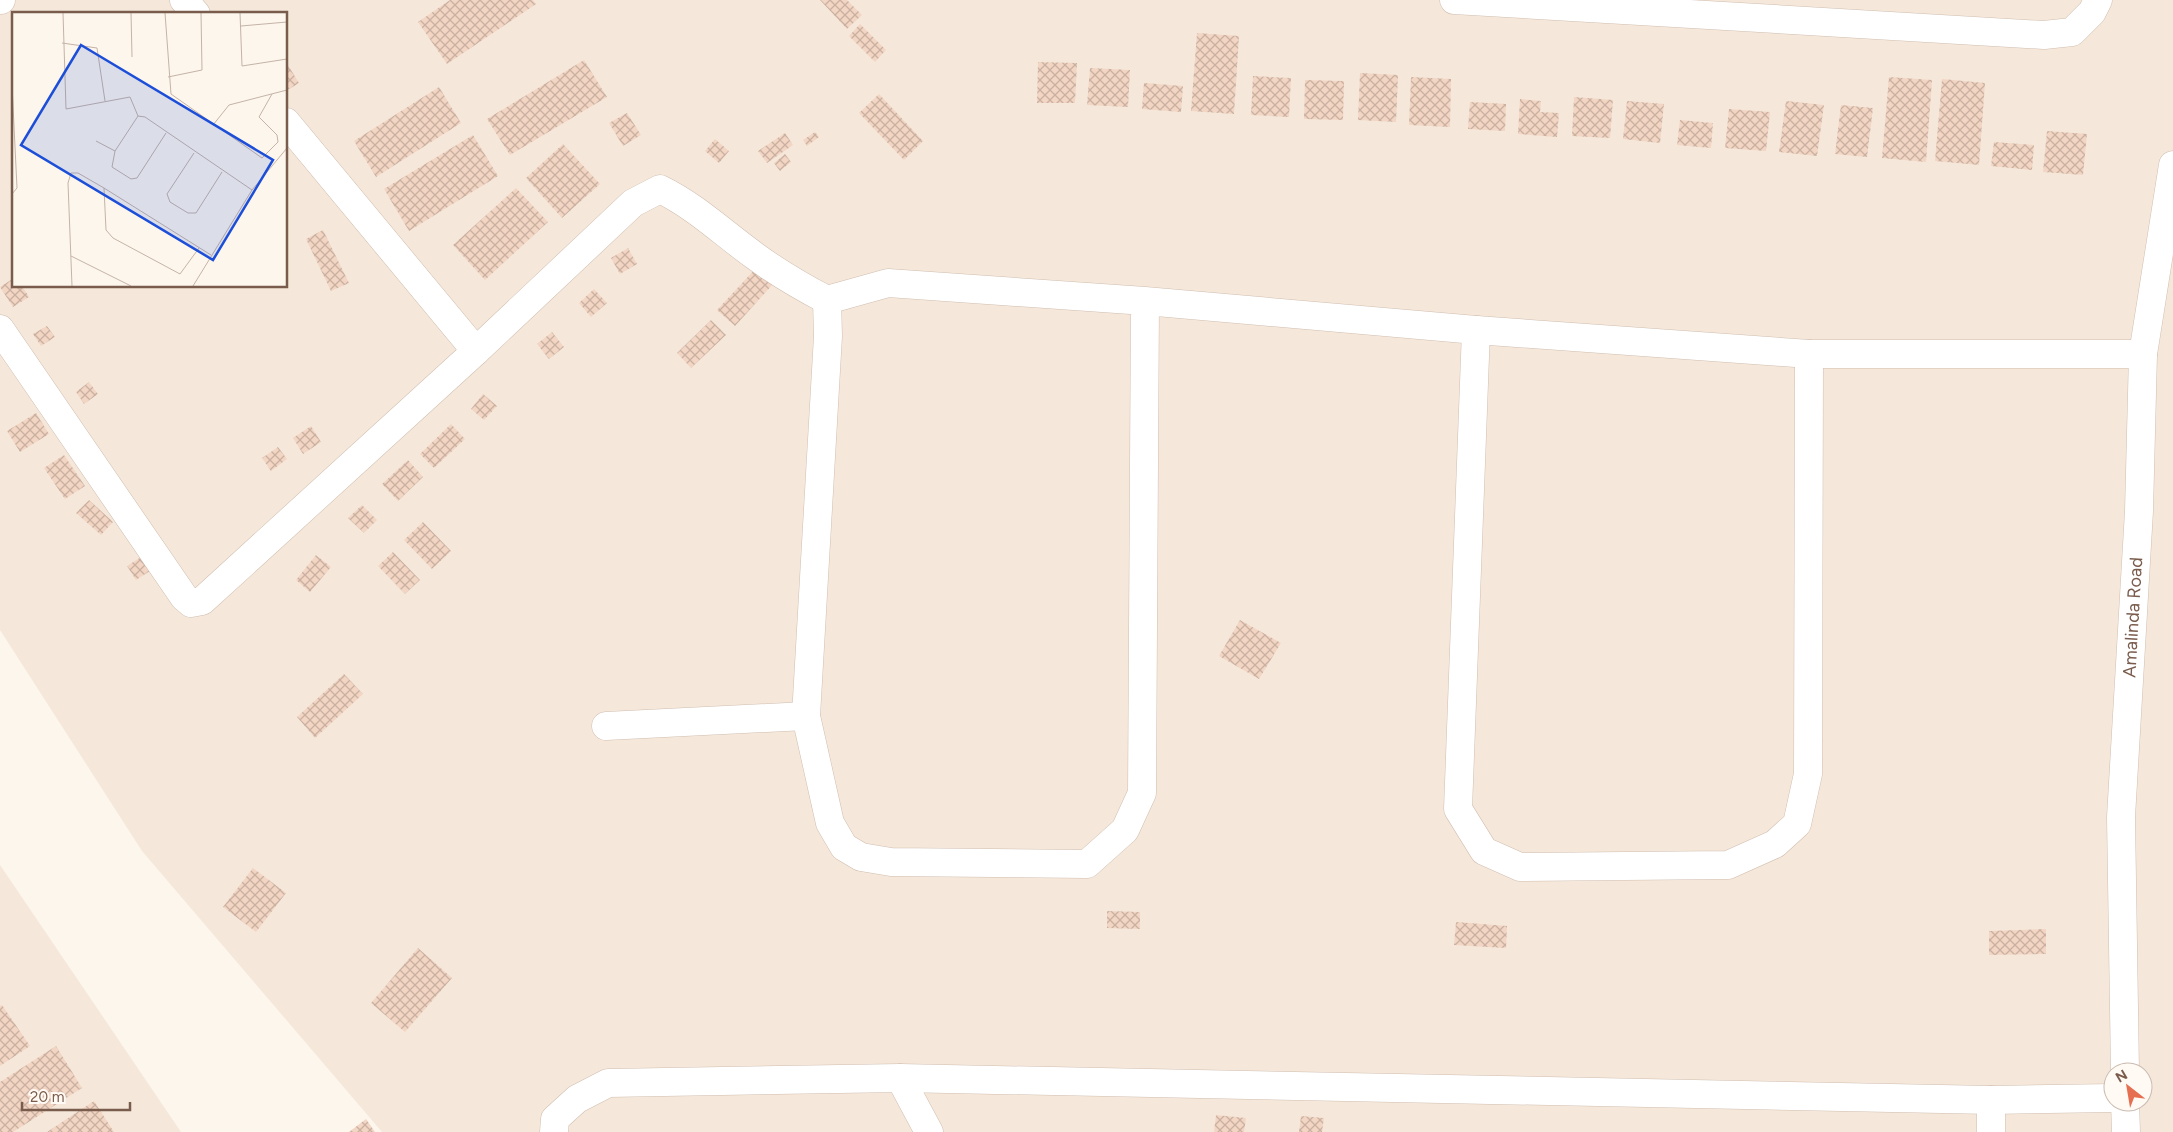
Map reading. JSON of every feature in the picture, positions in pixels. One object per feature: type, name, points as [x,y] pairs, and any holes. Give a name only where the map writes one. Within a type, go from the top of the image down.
[{"type":"street","points":[[184,0],[194,12]]},
{"type":"street","points":[[1454,0],[2044,35],[2072,32],[2092,12],[2098,0]]},
{"type":"street","points":[[288,124],[476,350]]},
{"type":"street","name":"Amalinda Road","points":[[2125,1062],[2121,817],[2140,511],[2143,354],[2173,165]]},
{"type":"street","points":[[0,329],[184,597],[191,603],[202,601],[633,203],[660,189],[680,199],[755,257],[827,300],[888,283],[1145,301],[1476,330],[1809,354],[2143,354]]},
{"type":"street","points":[[827,300],[828,336],[806,716],[830,822],[844,847],[861,858],[891,862],[1087,864],[1125,830],[1142,793],[1145,301]]},
{"type":"street","points":[[1476,330],[1458,809],[1484,851],[1520,867],[1728,865],[1775,844],[1797,824],[1808,774],[1809,354]]},
{"type":"street","points":[[606,726],[806,716]]},
{"type":"street","points":[[900,1078],[928,1132]]},
{"type":"street","points":[[554,1132],[555,1119],[577,1099],[608,1082],[900,1078],[1991,1100],[2103,1098]]},
{"type":"street","points":[[1991,1100],[1991,1132]]},
{"type":"street","points":[[2125,1112],[2126,1132]]},
{"type":"shaded area","points":[[0,0],[2173,0],[2173,1132],[382,1132],[142,851],[0,630]]},
{"type":"shaded area","points":[[0,865],[181,1132],[0,1132]]},
{"type":"building","points":[[450,0],[533,0],[536,4],[447,64],[418,22]]},
{"type":"building","points":[[820,0],[847,0],[862,15],[847,29]]},
{"type":"building","points":[[860,24],[886,50],[875,62],[849,36]]},
{"type":"building","points":[[1197,33],[1239,36],[1234,114],[1191,111]]},
{"type":"building","points":[[584,60],[607,97],[510,155],[487,119]]},
{"type":"building","points":[[1038,62],[1077,63],[1075,103],[1037,103]]},
{"type":"building","points":[[288,65],[299,83],[288,90]]},
{"type":"building","points":[[1090,68],[1130,70],[1128,107],[1087,105]]},
{"type":"building","points":[[1360,73],[1398,75],[1396,122],[1358,120]]},
{"type":"building","points":[[1253,76],[1291,78],[1289,117],[1251,115]]},
{"type":"building","points":[[1411,77],[1451,79],[1450,127],[1409,125]]},
{"type":"building","points":[[1889,77],[1932,80],[1926,162],[1882,158]]},
{"type":"building","points":[[1942,79],[1985,83],[1979,165],[1935,161]]},
{"type":"building","points":[[1305,80],[1344,81],[1343,120],[1304,119]]},
{"type":"building","points":[[1144,83],[1183,86],[1181,112],[1142,109]]},
{"type":"building","points":[[439,87],[461,123],[376,177],[354,141]]},
{"type":"building","points":[[879,94],[923,141],[904,160],[859,113]]},
{"type":"building","points":[[1574,97],[1613,100],[1610,138],[1572,136]]},
{"type":"building","points":[[1520,99],[1541,101],[1540,112],[1559,113],[1557,137],[1518,134]]},
{"type":"building","points":[[1627,101],[1664,104],[1660,143],[1623,139]]},
{"type":"building","points":[[1786,101],[1824,105],[1817,156],[1779,152]]},
{"type":"building","points":[[1470,102],[1506,104],[1505,131],[1468,129]]},
{"type":"building","points":[[1841,105],[1873,108],[1867,157],[1835,154]]},
{"type":"building","points":[[1729,109],[1770,112],[1766,151],[1725,148]]},
{"type":"building","points":[[627,113],[641,135],[623,146],[609,123]]},
{"type":"building","points":[[1680,120],[1713,123],[1711,148],[1677,145]]},
{"type":"building","points":[[2047,131],[2087,134],[2083,175],[2043,172]]},
{"type":"building","points":[[815,132],[819,137],[807,146],[803,140]]},
{"type":"building","points":[[785,133],[793,145],[767,163],[758,151]]},
{"type":"building","points":[[473,135],[498,176],[409,231],[384,189]]},
{"type":"building","points":[[715,139],[729,151],[719,163],[705,151]]},
{"type":"building","points":[[1994,142],[2034,145],[2032,170],[1991,166]]},
{"type":"building","points":[[563,144],[600,184],[562,218],[526,178]]},
{"type":"building","points":[[785,154],[791,162],[780,171],[774,163]]},
{"type":"building","points":[[516,188],[548,222],[485,280],[453,245]]},
{"type":"building","points":[[323,230],[349,283],[331,291],[306,239]]},
{"type":"building","points":[[628,248],[637,264],[620,274],[611,258]]},
{"type":"building","points":[[757,267],[774,283],[735,326],[717,310]]},
{"type":"building","points":[[12,279],[12,288],[23,288],[29,297],[13,307],[0,287]]},
{"type":"building","points":[[594,289],[607,303],[591,317],[579,303]]},
{"type":"building","points":[[711,320],[726,335],[691,368],[677,353]]},
{"type":"building","points":[[47,326],[55,337],[41,346],[33,334]]},
{"type":"building","points":[[552,332],[564,347],[549,359],[537,344]]},
{"type":"building","points":[[89,382],[98,394],[84,404],[76,392]]},
{"type":"building","points":[[483,394],[497,406],[484,420],[471,409]]},
{"type":"building","points":[[36,413],[49,434],[20,452],[7,431]]},
{"type":"building","points":[[451,424],[465,439],[434,468],[420,454]]},
{"type":"building","points":[[311,426],[321,442],[303,454],[293,438]]},
{"type":"building","points":[[278,447],[287,459],[271,471],[262,458]]},
{"type":"building","points":[[64,455],[85,486],[65,499],[44,468]]},
{"type":"building","points":[[408,460],[423,477],[398,501],[382,484]]},
{"type":"building","points":[[89,500],[113,522],[101,535],[76,513]]},
{"type":"building","points":[[362,505],[377,520],[364,533],[348,518]]},
{"type":"building","points":[[423,522],[451,551],[432,569],[404,540]]},
{"type":"building","points":[[393,552],[420,580],[405,594],[378,566]]},
{"type":"building","points":[[316,555],[331,567],[310,592],[296,580]]},
{"type":"building","points":[[141,557],[150,571],[136,580],[127,566]]},
{"type":"building","points":[[1240,620],[1281,643],[1259,679],[1219,656]]},
{"type":"building","points":[[344,674],[363,694],[315,738],[297,717]]},
{"type":"building","points":[[253,868],[286,893],[256,932],[223,907]]},
{"type":"building","points":[[1107,911],[1140,912],[1140,929],[1107,928]]},
{"type":"building","points":[[1456,922],[1507,926],[1506,948],[1454,945]]},
{"type":"building","points":[[2046,929],[2046,954],[1989,955],[1989,931]]},
{"type":"building","points":[[418,948],[452,978],[405,1032],[371,1003]]},
{"type":"building","points":[[2,1005],[30,1046],[0,1066],[0,1006]]},
{"type":"building","points":[[56,1046],[82,1088],[13,1132],[0,1132],[0,1082]]},
{"type":"building","points":[[94,1101],[114,1132],[47,1132]]},
{"type":"building","points":[[1216,1115],[1246,1118],[1244,1132],[1214,1132]]},
{"type":"building","points":[[1301,1116],[1324,1118],[1322,1132],[1299,1132]]},
{"type":"building","points":[[366,1119],[375,1132],[349,1132]]}]
